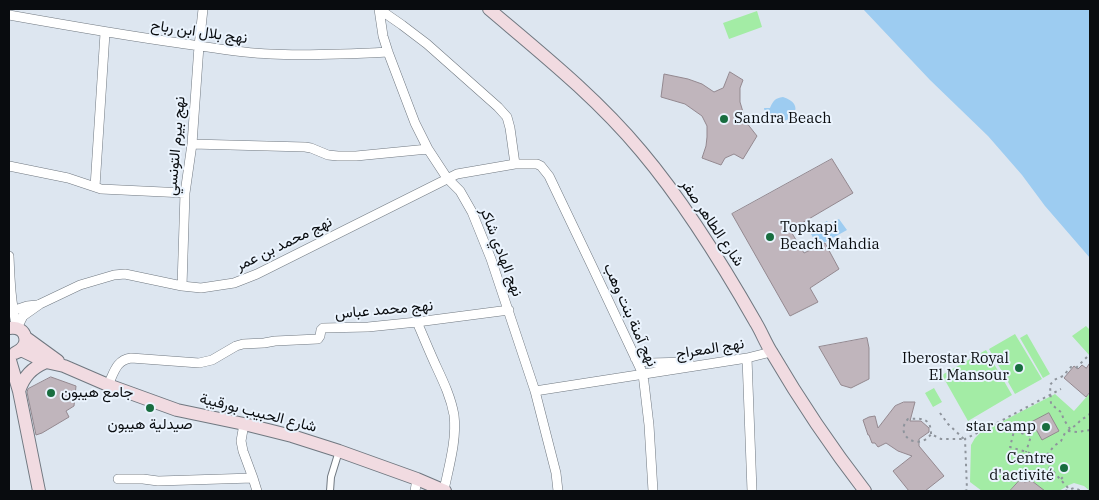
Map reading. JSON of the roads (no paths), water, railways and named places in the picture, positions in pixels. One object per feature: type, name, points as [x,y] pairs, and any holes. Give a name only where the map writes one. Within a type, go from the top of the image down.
[{"type":"main road","name":"شارع الطاهر صفر","points":[[489,9],[567,76],[611,118],[641,151],[672,191],[716,255],[771,352],[828,442],[865,491]]},
{"type":"main road","points":[[17,331],[25,344],[13,355],[39,491]]},
{"type":"main road","name":"شارع الحبيب بورقيبة","points":[[17,331],[64,366]]},
{"type":"main road","name":"شارع الحبيب بورقيبة","points":[[13,355],[64,366],[108,385],[177,410],[292,436],[339,451],[416,485],[445,491]]},
{"type":"main road","points":[[19,391],[24,378],[34,368],[46,362]]},
{"type":"street","name":"نهج بيرم التونسي","points":[[182,286],[185,193],[192,144],[203,9]]},
{"type":"street","name":"نهج الهادي شاكر","points":[[379,9],[388,52],[412,116],[428,149],[447,178],[460,191],[472,212],[491,259],[535,391],[556,473],[558,491]]},
{"type":"street","points":[[379,9],[427,44],[507,117],[515,164]]},
{"type":"street","name":"نهج بلال ابن رباح","points":[[9,15],[232,51],[269,54],[388,52]]},
{"type":"street","points":[[94,187],[105,32]]},
{"type":"street","points":[[192,144],[305,147],[328,155],[338,156],[428,149]]},
{"type":"street","name":"نهج محمد بن عمر","points":[[17,331],[23,316],[40,304],[80,285],[114,275],[125,274],[201,288],[234,283],[257,274],[457,174],[515,164],[537,164]]},
{"type":"street","name":"نهج آمنة بنت وهب","points":[[537,164],[541,166],[548,176],[643,374],[650,425],[653,491]]},
{"type":"street","points":[[9,166],[68,178],[94,187],[113,190],[185,193]]},
{"type":"street","points":[[9,256],[11,311],[17,331]]},
{"type":"street","points":[[11,311],[40,304]]},
{"type":"street","name":"نهج محمد عباس","points":[[108,385],[118,364],[126,358],[199,363],[212,360],[243,344],[318,339],[321,330],[324,328],[368,327],[509,310]]},
{"type":"street","points":[[417,322],[450,397],[454,415],[452,452],[445,491]]},
{"type":"street","name":"نهج المعراج","points":[[535,391],[723,362],[771,352]]},
{"type":"street","points":[[635,358],[650,363],[723,362]]},
{"type":"street","points":[[747,358],[752,491]]},
{"type":"street","points":[[244,424],[241,441],[257,491]]},
{"type":"street","points":[[330,491],[331,477],[339,451]]},
{"type":"street","points":[[118,479],[143,479],[158,482],[253,478]]},
{"type":"water","points":[[863,9],[1090,9],[1090,258],[988,136],[930,80]]},
{"type":"water","points":[[783,97],[794,104],[794,113],[787,120],[773,123],[767,117],[764,108],[770,108],[775,100]]},
{"type":"water","points":[[839,219],[847,230],[818,246],[811,234],[820,230],[818,226],[827,221],[829,224]]},
{"type":"place","name":"Sandra Beach","points":[[724,119]]},
{"type":"place","name":"Topkapi Beach Mahdia","points":[[770,237]]},
{"type":"place","name":"Iberostar Royal El Mansour","points":[[1019,368]]},
{"type":"place","name":"جامع هيبون","points":[[51,393]]},
{"type":"place","name":"صيدلية هيبون","points":[[150,408]]},
{"type":"place","name":"star camp","points":[[1046,427]]},
{"type":"place","name":"Centre d'activité","points":[[1064,468]]}]
